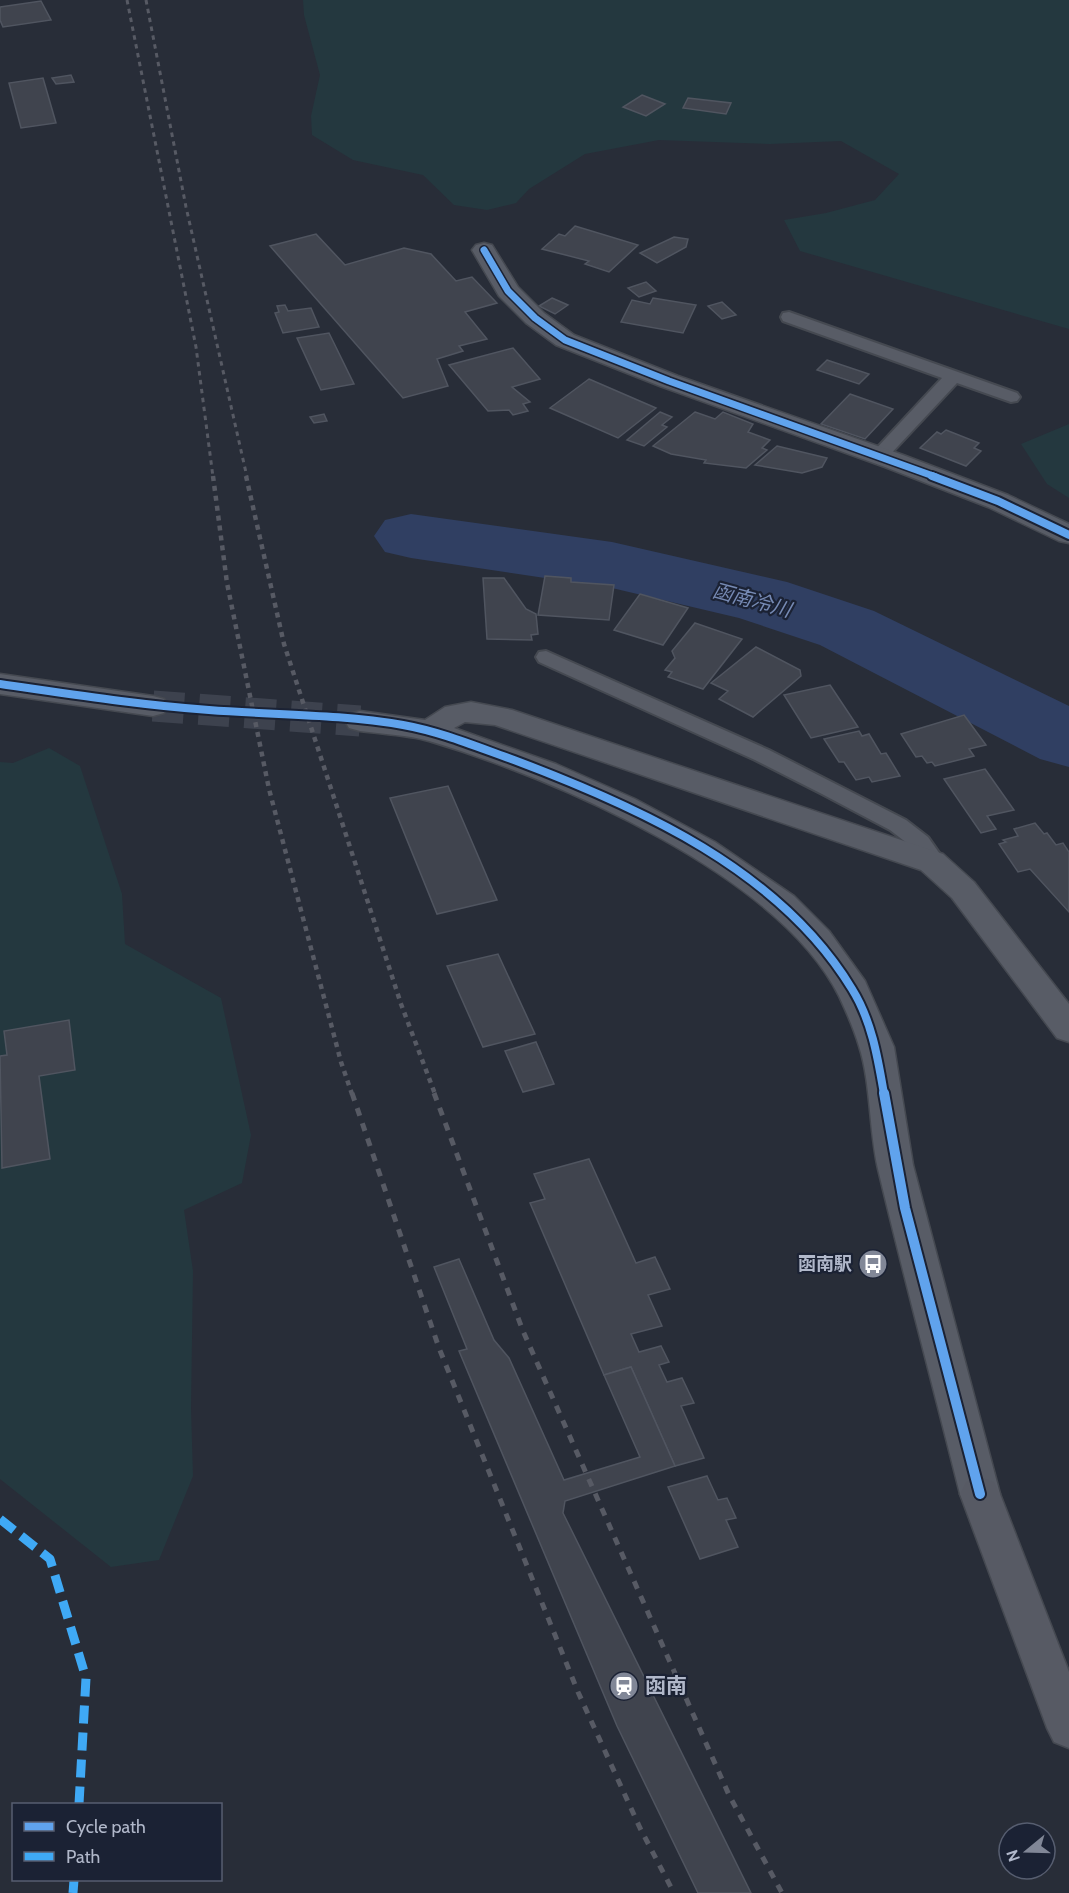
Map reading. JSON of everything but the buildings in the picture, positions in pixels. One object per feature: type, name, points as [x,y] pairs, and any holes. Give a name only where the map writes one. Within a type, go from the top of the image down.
[{"type":"main road","points":[[980,1494],[1069,1728]]},
{"type":"street","points":[[484,250],[508,291],[535,318],[565,340],[669,381],[998,501],[1069,535]]},
{"type":"street","points":[[0,684],[153,706]]},
{"type":"street","points":[[431,731],[458,712],[472,710],[501,717],[932,862],[963,890],[1069,1029]]},
{"type":"street","points":[[360,721],[431,731],[545,771],[624,806],[704,850],[783,904],[817,939],[853,990],[877,1047],[895,1165],[980,1494]]},
{"type":"lane","points":[[789,316],[1011,397]]},
{"type":"lane","points":[[879,456],[953,377]]},
{"type":"lane","points":[[546,657],[762,755],[898,825],[920,842],[938,867]]},
{"type":"shaded area","points":[[303,0],[1069,0],[1069,329],[800,251],[784,220],[826,213],[875,200],[899,174],[841,141],[770,144],[659,140],[585,154],[529,189],[516,203],[487,210],[454,205],[423,175],[353,160],[312,135],[311,116],[320,75],[304,15]]},
{"type":"shaded area","points":[[1069,424],[1069,498],[1047,484],[1021,444]]},
{"type":"shaded area","points":[[49,748],[80,766],[122,894],[125,944],[221,998],[251,1135],[242,1183],[184,1210],[193,1271],[191,1408],[193,1476],[159,1560],[111,1567],[0,1479],[0,762],[13,763]]},
{"type":"waterway","name":"函南冷川","points":[[411,536],[612,565],[760,599],[847,628],[1069,740]]},
{"type":"tunnel","points":[[153,706],[360,721]]},
{"type":"railway","points":[[127,0],[196,347],[213,477]]},
{"type":"railway","points":[[146,0],[186,207],[247,477]]},
{"type":"railway","points":[[213,476],[227,583],[269,789],[341,1062],[352,1094]]},
{"type":"railway","points":[[246,476],[284,644],[401,1004],[435,1094]]},
{"type":"railway","points":[[352,1093],[439,1348],[578,1692],[640,1828],[674,1893]]},
{"type":"railway","points":[[434,1093],[523,1331],[729,1795],[782,1893]]},
{"type":"marked path","points":[[0,1519],[50,1559],[86,1678],[79,1803]]},
{"type":"marked path","points":[[73,1893],[74,1881]]},
{"type":"cycle path","points":[[484,250],[508,291],[535,318],[565,340],[669,381],[894,461],[998,501],[1069,535]]},
{"type":"cycle path","points":[[0,684],[184,708],[377,721],[439,733],[546,772],[647,817],[697,845],[745,876],[788,911],[824,949],[853,990],[871,1032],[905,1208],[980,1494]]},
{"type":"place","name":"函南駅","points":[[873,1264]]},
{"type":"place","name":"函南","points":[[624,1686]]}]
